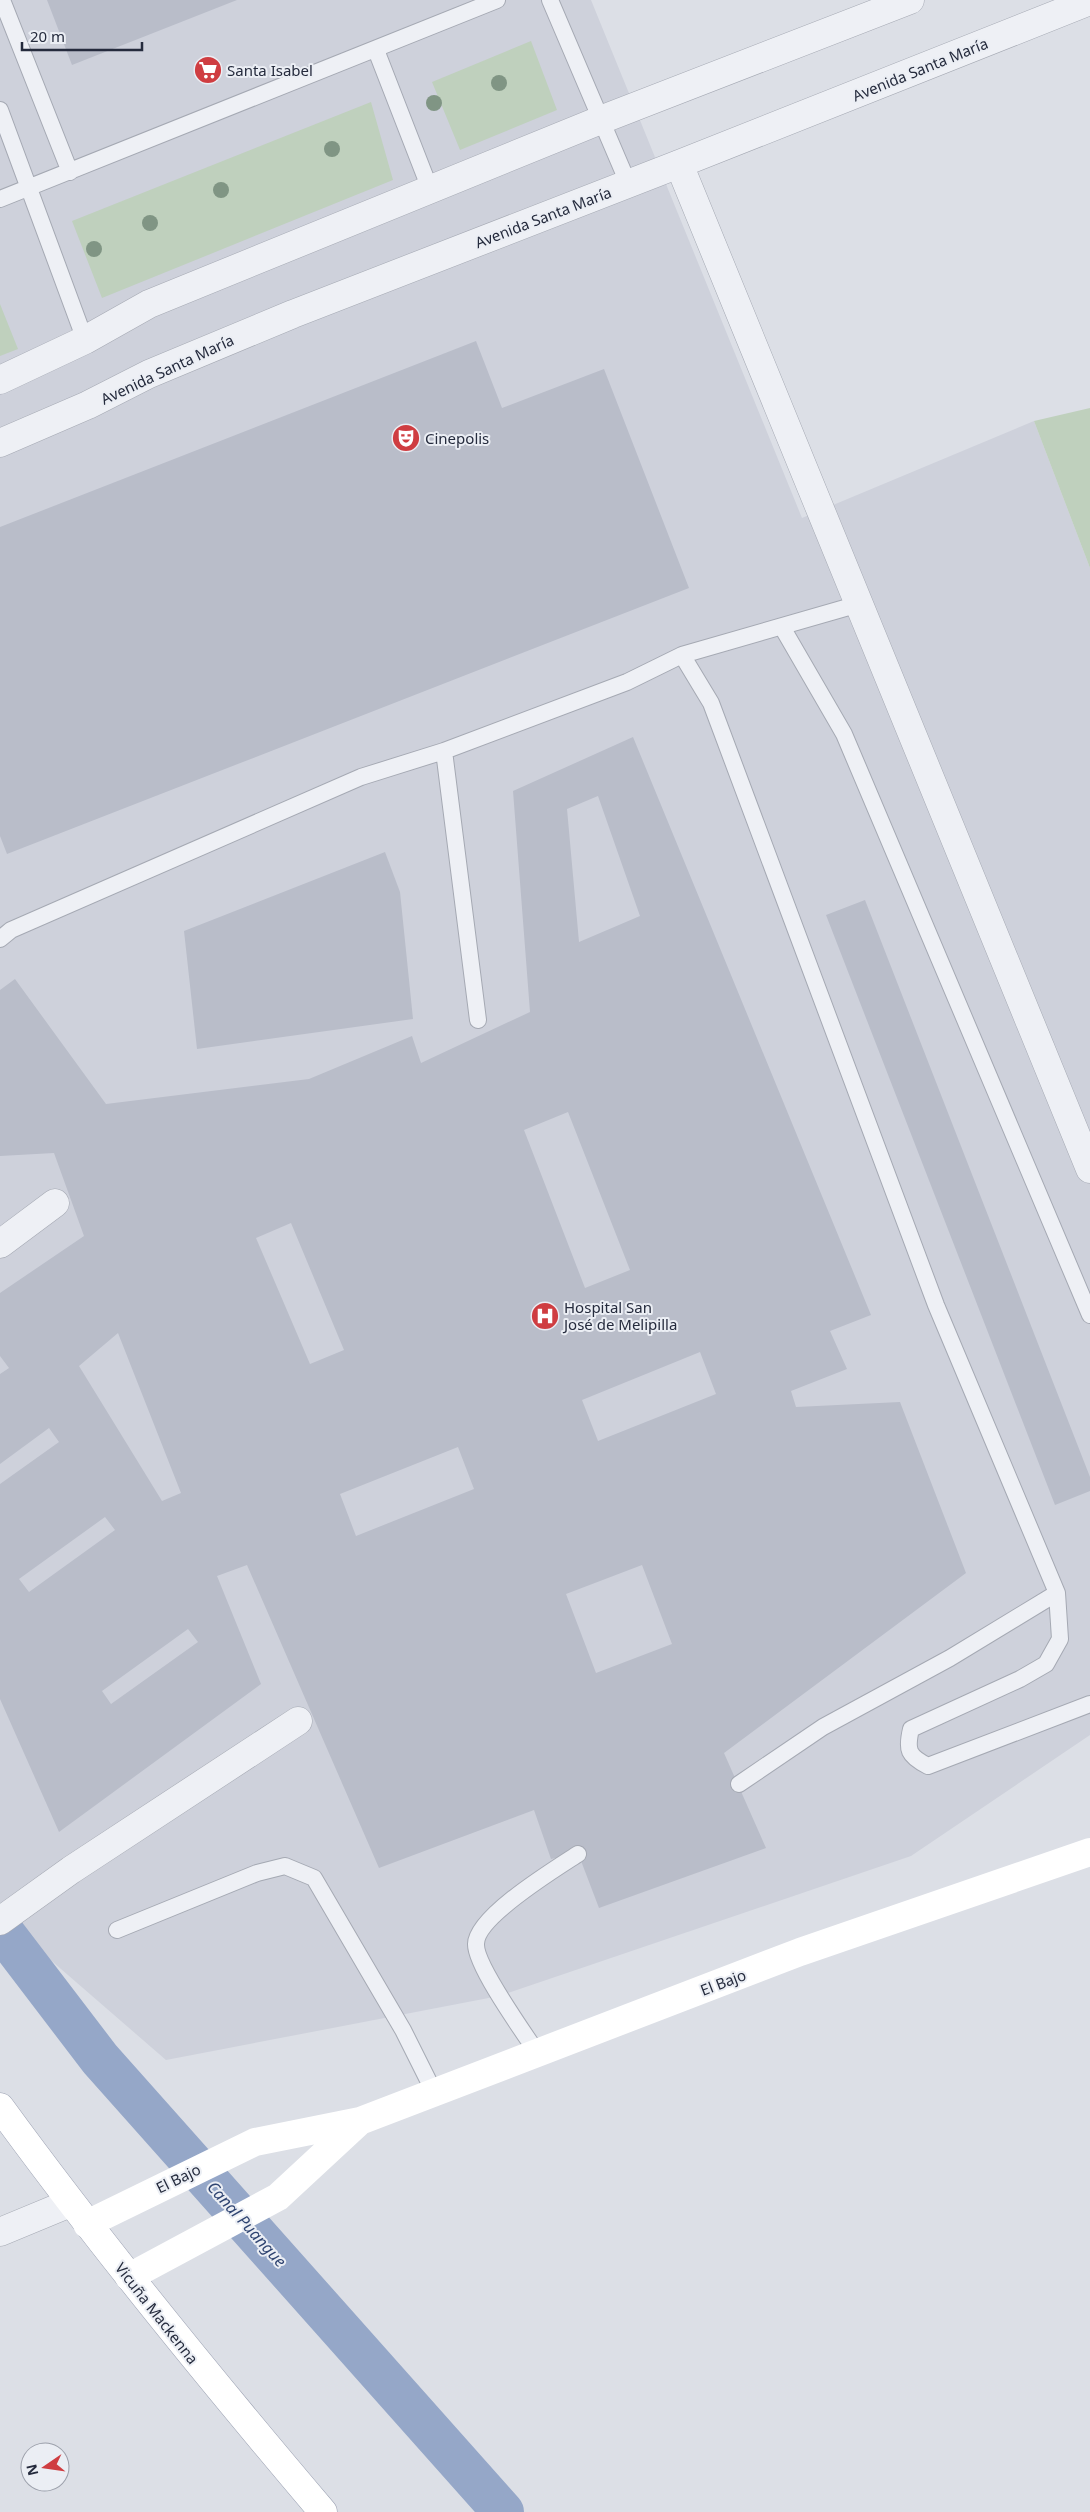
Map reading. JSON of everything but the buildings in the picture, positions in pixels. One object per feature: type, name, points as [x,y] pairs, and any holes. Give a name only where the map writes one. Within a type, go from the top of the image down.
[{"type":"street","points":[[0,380],[85,340],[150,304],[603,119],[910,0]]},
{"type":"street","name":"Avenida Santa María","points":[[0,443],[88,405],[149,374],[266,325],[1090,1]]},
{"type":"street","points":[[679,164],[1090,1169]]},
{"type":"street","points":[[0,1244],[55,1203]]},
{"type":"street","points":[[0,1921],[47,1887],[298,1721]]},
{"type":"street","name":"El Bajo","points":[[87,2224],[255,2142],[360,2121],[800,1952],[1090,1852]]},
{"type":"street","name":"Vicuña Mackenna","points":[[0,2107],[70,2203],[212,2382],[323,2512]]},
{"type":"street","name":"El Bajo","points":[[129,2277],[278,2197],[360,2121]]},
{"type":"street","points":[[2,2229],[70,2203]]},
{"type":"lane","points":[[2,0],[70,172]]},
{"type":"lane","points":[[0,199],[497,0]]},
{"type":"lane","points":[[550,0],[603,119],[628,183]]},
{"type":"lane","points":[[376,50],[430,189]]},
{"type":"lane","points":[[0,110],[85,340]]},
{"type":"lane","points":[[0,939],[11,930],[361,777],[444,751],[628,682],[682,655],[859,604]]},
{"type":"lane","points":[[782,627],[844,734],[1090,1315]]},
{"type":"lane","points":[[682,655],[711,703],[936,1305],[1057,1593],[1060,1639],[1046,1664],[1020,1679],[911,1728],[907,1744],[914,1759],[928,1766],[1090,1704]]},
{"type":"lane","points":[[444,751],[478,1020]]},
{"type":"lane","points":[[739,1784],[823,1727],[950,1658],[1057,1593]]},
{"type":"lane","points":[[538,2054],[491,1980],[478,1955],[476,1944],[478,1932],[508,1903],[541,1877],[578,1854]]},
{"type":"lane","points":[[117,1930],[257,1873],[285,1866],[314,1878],[403,2030],[434,2092]]},
{"type":"shaded area","name":"Hospital San José de Melipilla","points":[[0,0],[591,0],[802,518],[1034,421],[1090,568],[1090,1735],[911,1856],[499,1996],[166,2060],[16,1930],[0,1908]]},
{"type":"green space","points":[[531,41],[557,110],[460,150],[432,82]]},
{"type":"green space","points":[[371,102],[393,180],[102,298],[72,221]]},
{"type":"green space","points":[[0,304],[18,349],[0,356]]},
{"type":"green space","points":[[1090,408],[1090,568],[1034,421]]},
{"type":"waterway","name":"Canal Puangue","points":[[0,1928],[100,2059],[503,2512]]},
{"type":"place","name":"Santa Isabel","points":[[208,70]]},
{"type":"place","name":"Cinepolis","points":[[406,438]]},
{"type":"place","name":"Hospital San José de Melipilla","points":[[545,1316]]}]
